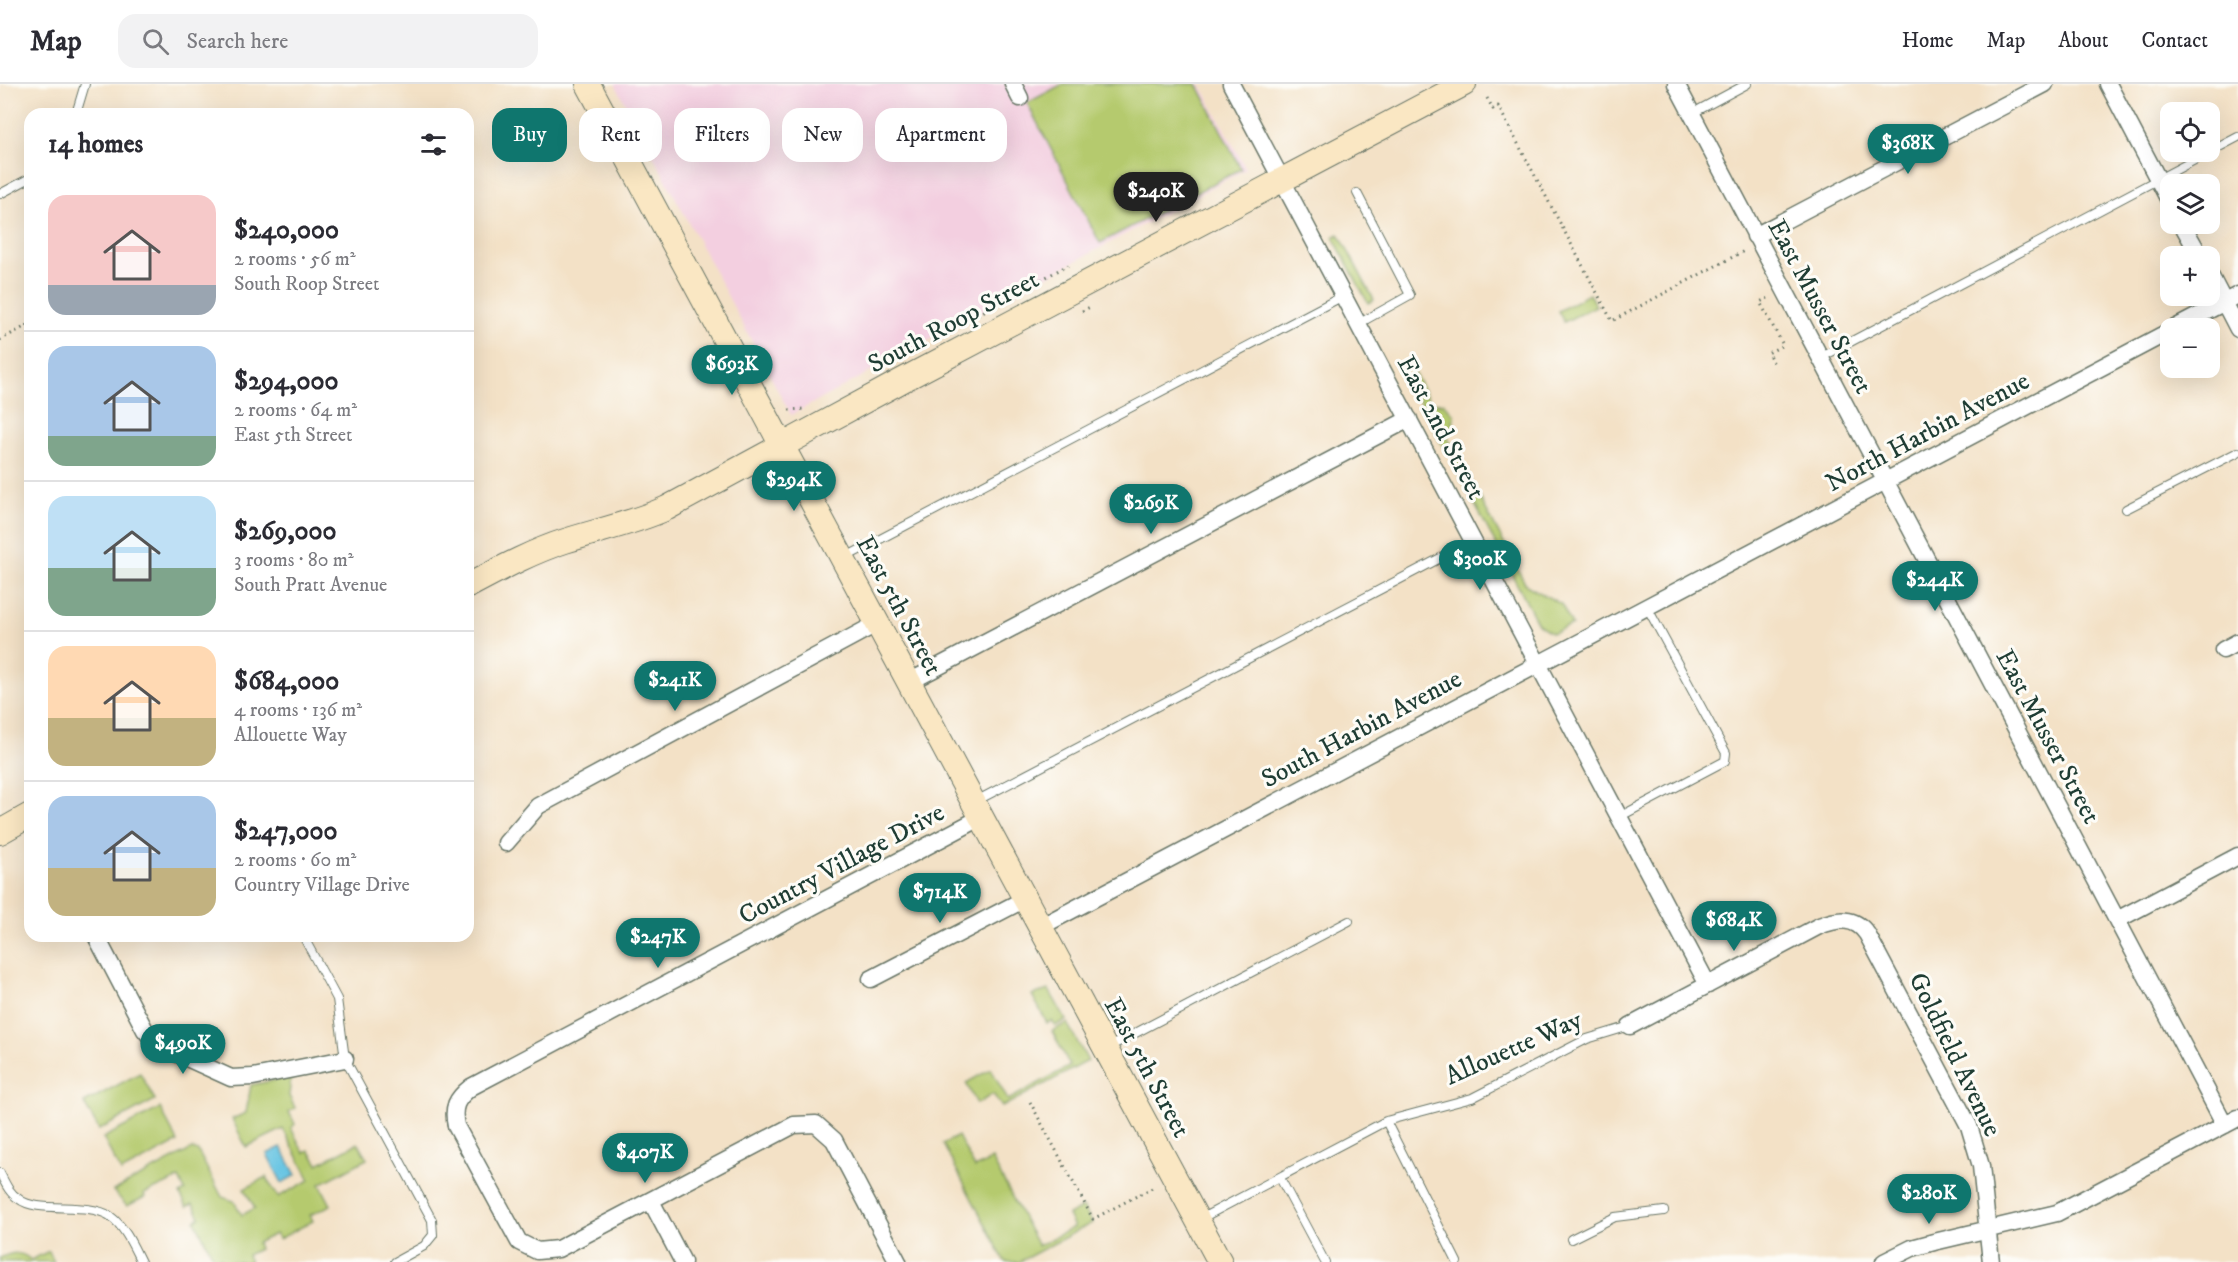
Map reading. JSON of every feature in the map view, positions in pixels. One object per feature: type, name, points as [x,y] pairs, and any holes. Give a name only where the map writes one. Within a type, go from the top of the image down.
[{"type":"main road","name":"East 5th Street","points":[[588,84],[1220,1262]]},
{"type":"main road","name":"South Roop Street","points":[[474,583],[526,556],[652,515],[1458,85]]},
{"type":"main road","points":[[0,832],[24,818]]},
{"type":"street","name":"East 2nd Street","points":[[1231,84],[1708,985]]},
{"type":"street","name":"East Musser Street","points":[[1676,84],[2117,920],[2231,1122]]},
{"type":"street","points":[[1755,236],[2045,84]]},
{"type":"street","points":[[2108,84],[2159,180]]},
{"type":"street","points":[[2220,286],[2231,299],[2238,329]]},
{"type":"street","points":[[2194,318],[2231,299]]},
{"type":"street","name":"North Harbin Avenue","points":[[1706,576],[2160,336]]},
{"type":"street","points":[[909,682],[1409,419]]},
{"type":"street","name":"South Harbin Avenue","points":[[1040,927],[1706,576]]},
{"type":"street","points":[[506,843],[538,806],[878,623]]},
{"type":"street","name":"Country Village Drive","points":[[651,1201],[558,1249],[537,1251],[519,1242],[456,1126],[453,1111],[459,1097],[471,1087],[978,810]]},
{"type":"street","points":[[2117,920],[2238,856]]},
{"type":"street","points":[[871,979],[1025,899]]},
{"type":"street","name":"Allouette Way","points":[[1630,1026],[1819,926],[1834,921],[1848,920]]},
{"type":"street","name":"Goldfield Avenue","points":[[1848,920],[1859,924],[1868,934],[1969,1126],[1981,1166],[1991,1262]]},
{"type":"street","points":[[99,942],[146,1030],[154,1041],[165,1048],[231,1078],[253,1077],[345,1059]]},
{"type":"street","points":[[1884,1262],[1912,1248],[1988,1227],[2057,1213],[2231,1122]]},
{"type":"street","points":[[683,1262],[651,1201],[794,1125],[816,1125],[834,1140],[898,1262]]},
{"type":"lane","points":[[78,108],[85,84]]},
{"type":"lane","points":[[1691,114],[1747,84]]},
{"type":"lane","points":[[1820,358],[2238,138]]},
{"type":"lane","points":[[0,194],[24,181]]},
{"type":"lane","points":[[1357,193],[1410,295],[1358,324]]},
{"type":"lane","points":[[843,558],[1343,296]]},
{"type":"lane","points":[[2126,509],[2238,452]]},
{"type":"lane","points":[[978,810],[1473,542]]},
{"type":"lane","points":[[1619,817],[1725,761],[1726,753],[1647,607]]},
{"type":"lane","points":[[1105,1049],[1349,921]]},
{"type":"lane","points":[[306,942],[337,999],[345,1059],[432,1220],[433,1235],[424,1246],[395,1262]]},
{"type":"lane","name":"Allouette Way","points":[[1198,1221],[1386,1121],[1472,1098],[1587,1039],[1630,1026]]},
{"type":"lane","points":[[1386,1121],[1457,1262]]},
{"type":"lane","points":[[0,1173],[9,1190],[20,1201],[92,1210],[109,1216],[125,1231],[141,1262]]},
{"type":"lane","points":[[1280,1178],[1325,1262]]},
{"type":"lane","points":[[1571,1239],[1615,1217],[1664,1211]]},
{"type":"path","points":[[1487,99],[1493,109],[1498,106],[1612,321],[1744,251]]},
{"type":"path","points":[[1768,298],[1760,302],[1783,345],[1768,352],[1774,363]]},
{"type":"path","points":[[0,340],[24,327]]},
{"type":"path","points":[[1030,1102],[1093,1219],[1156,1186]]},
{"type":"shaded area","points":[[615,84],[1200,84],[1246,169],[791,415],[656,162],[662,162],[662,108],[628,108]]},
{"type":"green space","points":[[1063,84],[1197,84],[1241,169],[1100,243],[1027,103]]},
{"type":"green space","points":[[1339,234],[1374,300],[1368,303],[1333,237]]},
{"type":"green space","points":[[1589,294],[1596,306],[1564,322],[1558,311]]},
{"type":"green space","points":[[1414,373],[1430,402],[1443,403],[1454,415],[1453,426],[1446,434],[1453,448],[1446,452],[1407,377]]},
{"type":"green space","points":[[1460,460],[1526,585],[1561,604],[1572,625],[1552,633],[1538,624],[1453,463]]},
{"type":"green space","points":[[1049,990],[1066,1020],[1055,1026],[1052,1021],[1047,1023],[1032,995]]},
{"type":"green space","points":[[1067,1023],[1088,1061],[1002,1107],[993,1094],[977,1104],[966,1083],[991,1069],[1008,1100],[1070,1066],[1052,1031]]},
{"type":"green space","points":[[140,1073],[155,1100],[99,1130],[84,1103]]},
{"type":"green space","points":[[291,1077],[289,1096],[295,1108],[289,1112],[295,1124],[291,1128],[304,1153],[309,1150],[318,1164],[358,1143],[367,1159],[320,1184],[331,1205],[310,1215],[313,1221],[279,1239],[275,1234],[257,1243],[259,1249],[247,1255],[250,1262],[223,1262],[220,1257],[215,1260],[195,1221],[200,1217],[193,1204],[187,1207],[180,1194],[185,1191],[179,1178],[144,1194],[145,1197],[127,1206],[113,1191],[192,1149],[198,1151],[222,1197],[234,1201],[242,1215],[255,1208],[244,1189],[266,1177],[278,1197],[310,1180],[283,1129],[246,1147],[232,1119],[246,1113],[251,1085]]},
{"type":"green space","points":[[160,1108],[178,1142],[121,1172],[103,1138]]},
{"type":"green space","points":[[958,1136],[975,1168],[992,1159],[1038,1246],[1074,1227],[1068,1215],[1083,1207],[1092,1223],[1019,1262],[1005,1262],[943,1144]]},
{"type":"green space","points":[[49,1251],[54,1262],[0,1262],[0,1258],[12,1254],[24,1255],[31,1260]]},
{"type":"water","points":[[281,1147],[296,1175],[282,1183],[267,1154]]}]
